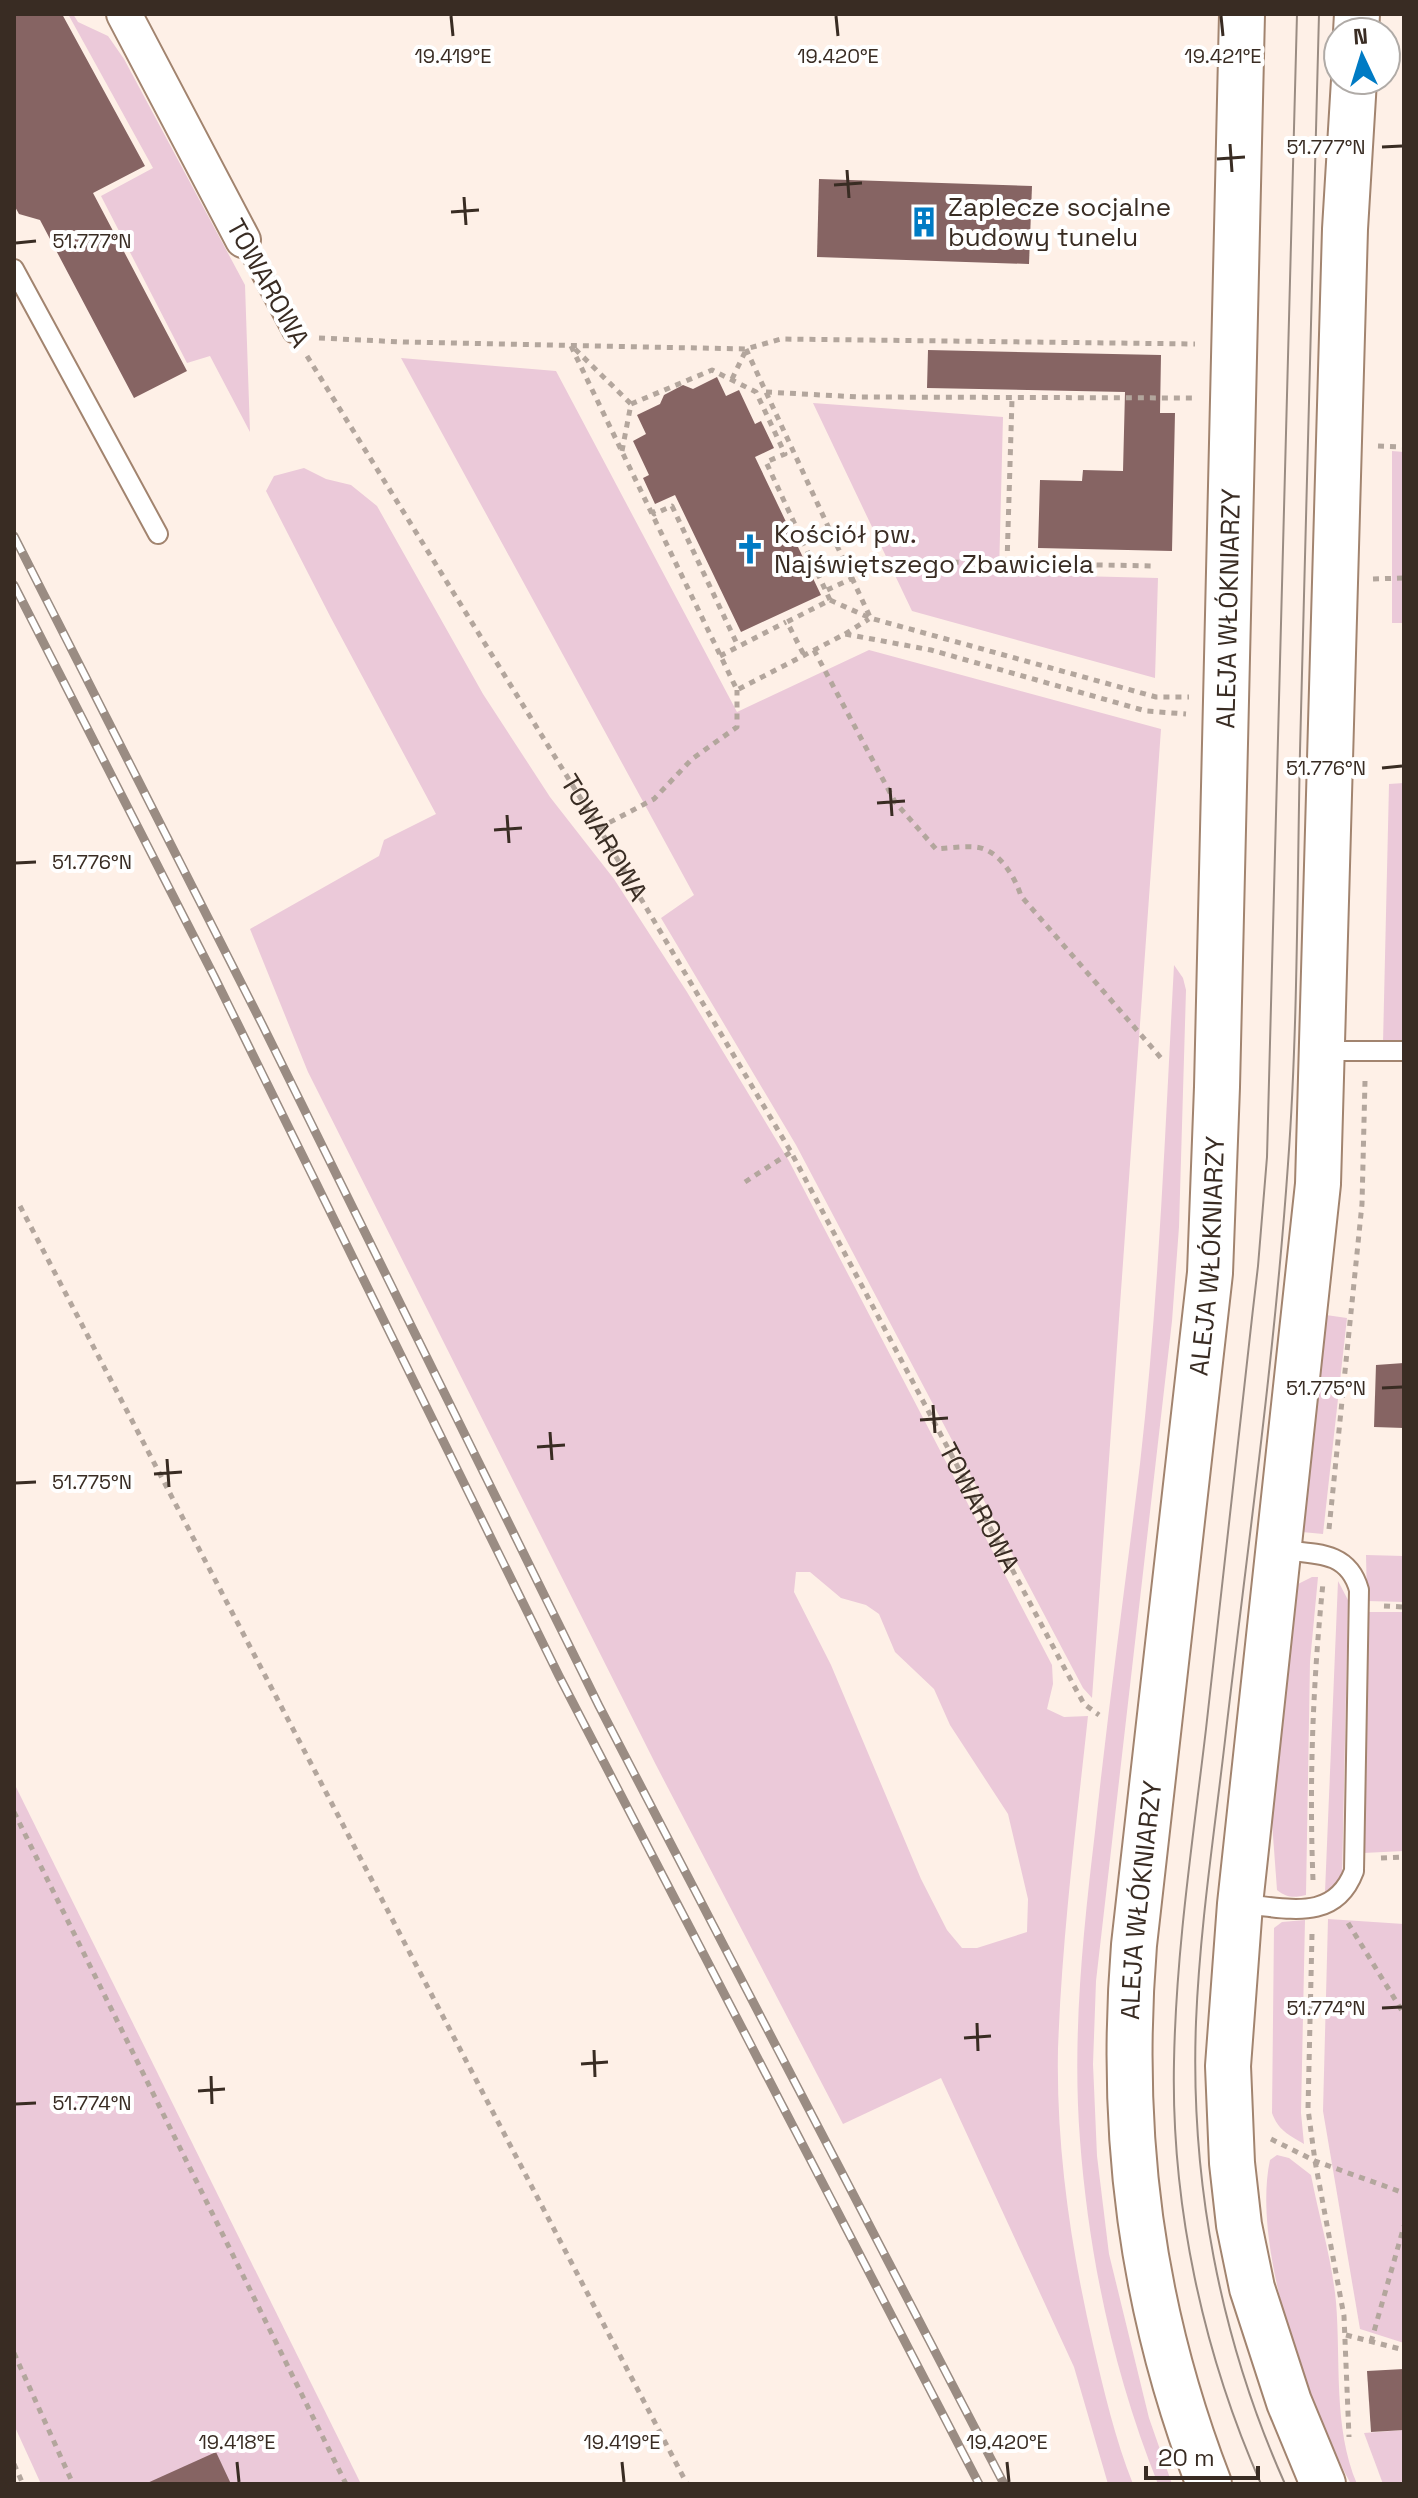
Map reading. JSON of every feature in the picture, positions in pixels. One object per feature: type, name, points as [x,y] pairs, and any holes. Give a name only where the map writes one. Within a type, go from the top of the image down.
[{"type":"main road","name":"ALEJA WŁÓKNIARZY","points":[[1209,2484],[1173,2380],[1147,2265],[1132,2158],[1128,2057],[1136,1931],[1210,1273],[1217,1087],[1207,706],[1233,398],[1242,14]]},
{"type":"main road","points":[[1323,2484],[1289,2402],[1252,2288],[1239,2225],[1228,2116],[1231,2005],[1240,1904],[1313,1253],[1324,1051],[1345,229],[1353,96]]},
{"type":"street","name":"TOWAROWA","points":[[124,14],[243,240]]},
{"type":"lane","name":"TOWAROWA","points":[[243,240],[293,333]]},
{"type":"lane","points":[[14,269],[158,534]]},
{"type":"lane","points":[[1324,1051],[1404,1051]]},
{"type":"lane","points":[[1240,1904],[1314,1909],[1334,1901],[1349,1884],[1354,1871],[1359,1590],[1355,1574],[1335,1558],[1279,1550]]},
{"type":"path","points":[[293,333],[341,340],[746,349],[781,339],[1196,344]]},
{"type":"path","name":"TOWAROWA","points":[[293,333],[599,828],[791,1152],[1084,1704],[1099,1715]]},
{"type":"path","points":[[571,346],[631,404]]},
{"type":"path","points":[[571,346],[737,690],[737,727],[692,759],[654,799],[599,828]]},
{"type":"path","points":[[732,379],[746,349]]},
{"type":"path","points":[[746,349],[870,618]]},
{"type":"path","points":[[631,404],[712,370],[756,392],[785,454],[766,462],[830,600],[870,618],[1156,697],[1207,706]]},
{"type":"path","points":[[766,392],[1012,399],[1233,398]]},
{"type":"path","points":[[1007,563],[1012,399]]},
{"type":"path","points":[[631,404],[622,451],[654,514],[672,506],[738,646]]},
{"type":"path","points":[[1377,446],[1404,447]]},
{"type":"path","points":[[826,590],[890,561],[1155,566]]},
{"type":"path","points":[[720,656],[830,600]]},
{"type":"path","points":[[737,690],[870,618]]},
{"type":"path","points":[[787,622],[804,655]]},
{"type":"path","points":[[845,634],[931,650],[1146,711],[1207,706]]},
{"type":"path","points":[[814,650],[895,802],[936,849],[977,847],[987,850],[1007,868],[1014,876],[1021,896],[1161,1058]]},
{"type":"path","points":[[745,1182],[791,1152]]},
{"type":"path","points":[[20,1206],[687,2484]]},
{"type":"path","points":[[1326,1556],[1315,1663],[1311,1828],[1314,1909],[1308,2109],[1343,2303],[1349,2448]]},
{"type":"path","points":[[14,1812],[346,2484]]},
{"type":"path","points":[[1334,1901],[1404,2014]]},
{"type":"path","points":[[1228,2116],[1315,2161],[1404,2193]]},
{"type":"path","points":[[1371,2342],[1404,2226]]},
{"type":"path","points":[[1346,2335],[1404,2350]]},
{"type":"path","points":[[14,2353],[73,2484]]},
{"type":"path","points":[[14,2464],[23,2484]]},
{"type":"shaded area","points":[[68,14],[73,14],[78,22],[108,36],[124,59],[245,285],[250,432],[210,356],[187,363],[101,196],[153,168]]},
{"type":"shaded area","points":[[401,358],[556,371],[737,712],[869,650],[1161,729],[1092,1698],[1083,1688],[796,1145],[661,918],[694,895]]},
{"type":"shaded area","points":[[813,403],[1003,417],[999,574],[1158,578],[1155,678],[912,611]]},
{"type":"shaded area","points":[[1392,451],[1404,452],[1404,623],[1392,623]]},
{"type":"shaded area","points":[[304,468],[326,479],[351,485],[377,506],[483,694],[550,797],[614,879],[687,992],[789,1161],[1052,1665],[1053,1684],[1047,1709],[1064,1717],[1088,1716],[1070,1882],[1058,2049],[1062,2161],[1085,2308],[1110,2415],[1133,2484],[1108,2484],[1074,2367],[941,2078],[843,2124],[656,1765],[308,1072],[250,929],[379,856],[384,840],[436,814],[266,491],[274,476]],"holes":[[[796,1572],[810,1572],[841,1598],[866,1605],[879,1614],[895,1652],[934,1689],[950,1725],[1008,1814],[1028,1899],[1027,1932],[977,1948],[962,1948],[947,1930],[921,1879],[831,1665],[794,1592]]]},
{"type":"shaded area","points":[[1404,783],[1404,1043],[1383,1043],[1389,784]]},
{"type":"shaded area","points":[[1174,965],[1183,978],[1186,990],[1179,1227],[1172,1321],[1096,1981],[1093,2064],[1097,2156],[1109,2254],[1149,2418],[1172,2484],[1158,2484],[1116,2358],[1097,2272],[1084,2184],[1077,2063],[1086,1908],[1140,1464],[1152,1339]]},
{"type":"shaded area","points":[[1326,1315],[1347,1318],[1323,1534],[1302,1532]]},
{"type":"shaded area","points":[[1366,1555],[1404,1556],[1404,1602],[1367,1601]]},
{"type":"shaded area","points":[[1318,1577],[1310,1662],[1306,1895],[1294,1897],[1277,1890],[1272,1822],[1298,1584]]},
{"type":"shaded area","points":[[1338,1581],[1348,1600],[1342,1879],[1325,1892]]},
{"type":"shaded area","points":[[1367,1612],[1404,1612],[1404,1851],[1363,1853]]},
{"type":"shaded area","points":[[14,1783],[361,2484],[41,2484],[14,2425]]},
{"type":"shaded area","points":[[1328,1919],[1404,1924],[1404,2343],[1360,2329],[1323,2111]]},
{"type":"shaded area","points":[[1305,1920],[1301,2113],[1304,2144],[1281,2128],[1272,2113],[1274,1928],[1282,1922]]},
{"type":"shaded area","points":[[1277,2155],[1289,2158],[1311,2175],[1334,2286],[1341,2417],[1349,2462],[1357,2484],[1351,2484],[1318,2413],[1301,2370],[1276,2280],[1266,2196],[1270,2160]]},
{"type":"shaded area","points":[[1404,2430],[1404,2484],[1383,2484],[1364,2433]]},
{"type":"building","points":[[14,14],[62,14],[145,166],[93,193],[187,371],[134,398],[40,220],[19,214],[14,205]]},
{"type":"building","name":"Zaplecze socjalne budowy tunelu","points":[[819,179],[1032,186],[1029,264],[817,257]]},
{"type":"building","points":[[928,350],[1161,355],[1160,413],[1175,413],[1172,551],[1038,548],[1040,480],[1082,481],[1083,470],[1123,471],[1125,392],[927,388]]},
{"type":"building","name":"Kościół pw. Najświętszego Zbawiciela","points":[[717,377],[726,396],[739,390],[755,424],[761,421],[774,448],[755,457],[821,595],[741,632],[675,495],[655,504],[643,478],[649,475],[633,441],[646,434],[637,415],[660,404],[664,395],[683,385],[693,389]]},
{"type":"building","points":[[1404,1363],[1404,1428],[1374,1427],[1376,1365]]},
{"type":"building","points":[[1404,2369],[1404,2430],[1371,2432],[1367,2371]]},
{"type":"building","points":[[216,2452],[231,2484],[145,2484]]},
{"type":"tram line","points":[[1261,2484],[1223,2383],[1195,2278],[1178,2170],[1174,2062],[1182,1936],[1258,1266],[1267,1157],[1297,14]]},
{"type":"tram line","points":[[1285,2484],[1243,2373],[1214,2258],[1204,2200],[1195,2082],[1198,1985],[1205,1910],[1269,1374],[1291,1113],[1319,14]]},
{"type":"railway","points":[[14,536],[262,1024],[599,1706],[1004,2484]]},
{"type":"railway","points":[[14,585],[214,976],[559,1676],[979,2484]]},
{"type":"place","name":"Zaplecze socjalne budowy tunelu","points":[[924,222]]},
{"type":"place","name":"Kościół pw. Najświętszego Zbawiciela","points":[[750,549]]}]
